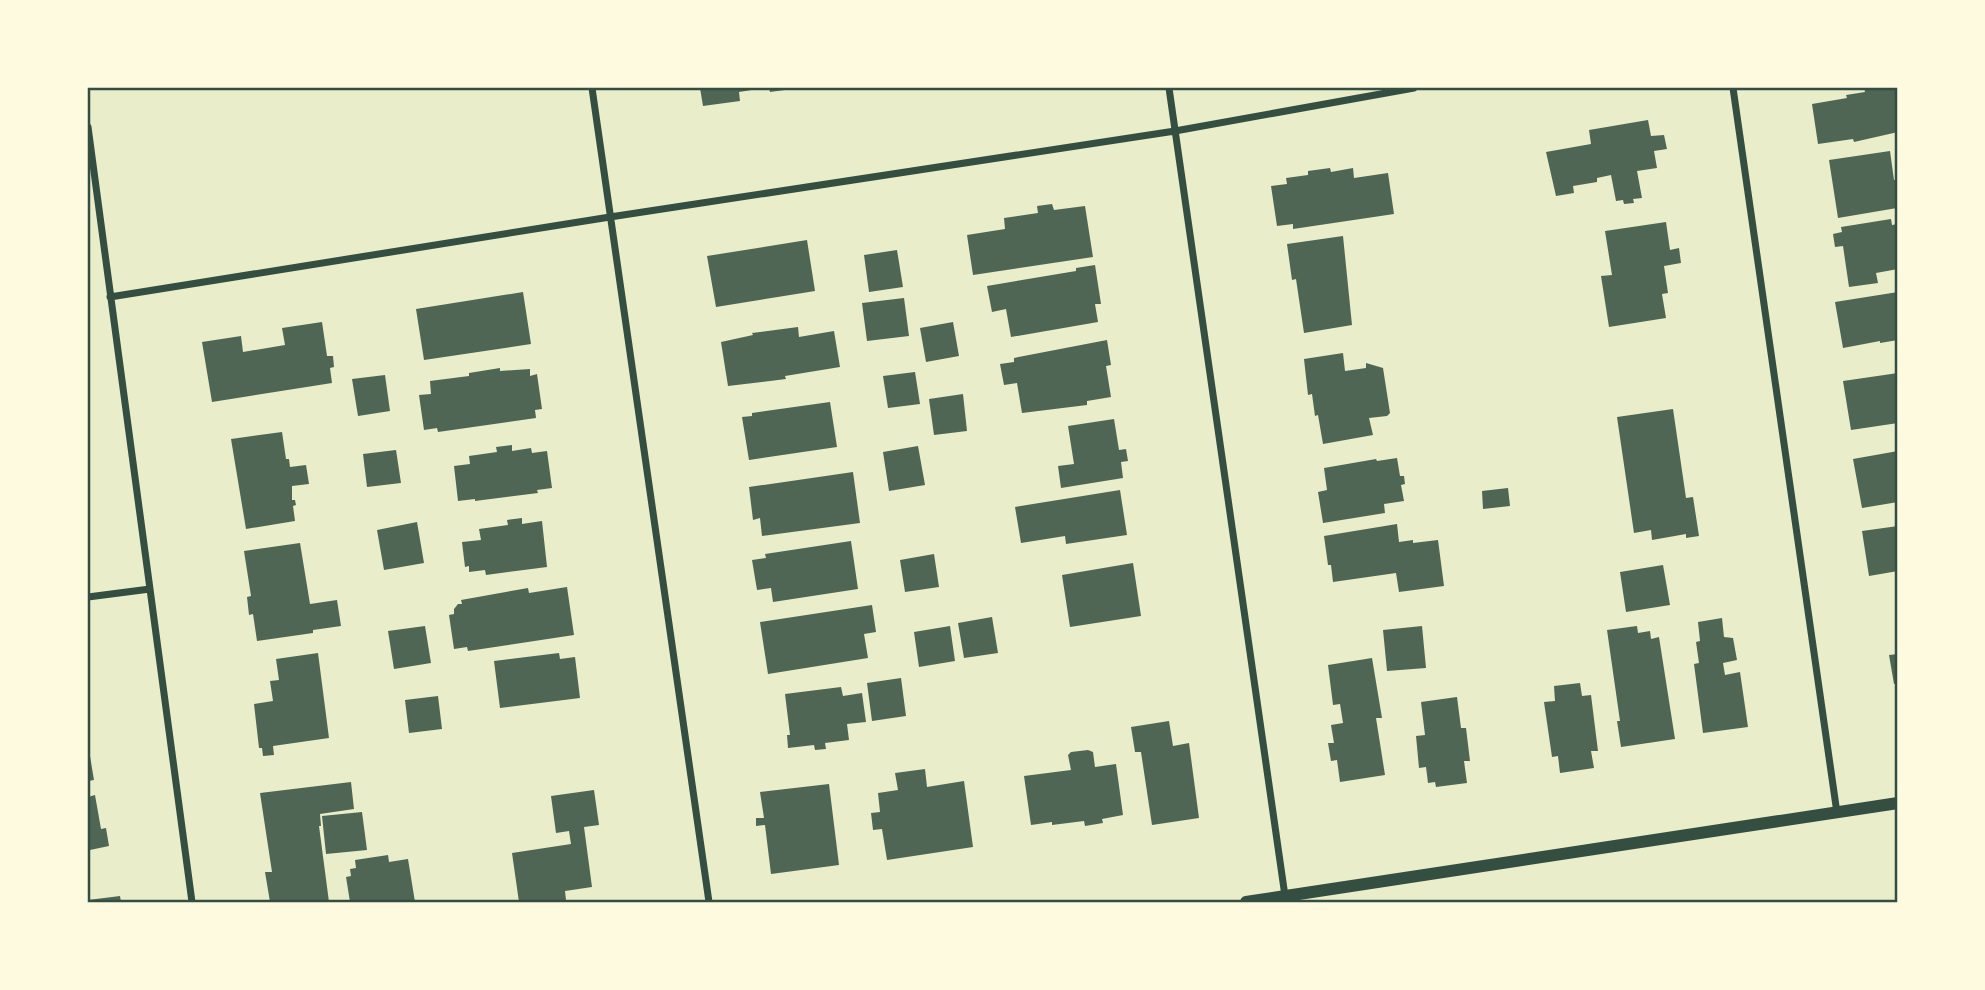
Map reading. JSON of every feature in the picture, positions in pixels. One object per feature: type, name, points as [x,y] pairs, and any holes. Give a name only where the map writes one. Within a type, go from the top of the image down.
[{"type":"street","points":[[592,88],[709,902]]},
{"type":"street","points":[[1169,88],[1285,896]]},
{"type":"street","points":[[110,297],[1175,131],[1414,88]]},
{"type":"street","points":[[1733,88],[1837,813]]},
{"type":"street","points":[[88,127],[192,902]]},
{"type":"street","points":[[88,597],[150,589]]},
{"type":"street","points":[[1245,902],[1898,803]]},
{"type":"building","points":[[700,88],[758,89],[739,92],[740,101],[703,106]]},
{"type":"building","points":[[769,88],[792,88],[792,89],[770,92]]},
{"type":"building","points":[[1864,88],[1898,88],[1898,132],[1854,142],[1853,139],[1818,144],[1812,104],[1847,98],[1846,95],[1865,92]]},
{"type":"building","points":[[1648,120],[1651,136],[1664,135],[1667,149],[1654,151],[1657,168],[1637,171],[1642,198],[1633,199],[1634,203],[1616,201],[1611,175],[1597,178],[1597,182],[1573,186],[1574,193],[1556,196],[1546,152],[1591,144],[1589,130]]},
{"type":"building","points":[[1890,151],[1894,180],[1898,180],[1897,208],[1838,218],[1829,160]]},
{"type":"building","points":[[1330,168],[1331,172],[1353,168],[1354,178],[1388,173],[1394,214],[1293,229],[1293,224],[1277,226],[1271,186],[1287,184],[1286,178],[1308,175],[1308,171]]},
{"type":"building","points":[[1052,204],[1054,210],[1085,206],[1093,257],[973,275],[967,235],[1005,229],[1004,218],[1038,213],[1037,206]]},
{"type":"building","points":[[1891,219],[1892,225],[1898,224],[1898,269],[1876,273],[1878,283],[1849,287],[1843,246],[1835,247],[1833,234],[1842,232],[1841,227]]},
{"type":"building","points":[[1666,222],[1670,250],[1679,248],[1681,263],[1664,266],[1668,293],[1662,294],[1666,318],[1609,327],[1601,276],[1612,275],[1605,231]]},
{"type":"building","points":[[1343,236],[1352,325],[1304,333],[1296,279],[1292,280],[1287,244]]},
{"type":"building","points":[[807,240],[815,291],[716,307],[707,256]]},
{"type":"building","points":[[897,250],[903,287],[869,292],[864,255]]},
{"type":"building","points":[[1095,265],[1101,304],[1095,304],[1098,322],[1011,337],[1006,309],[992,312],[987,286],[1076,271],[1076,268]]},
{"type":"building","points":[[523,292],[531,344],[424,360],[416,309]]},
{"type":"building","points":[[1898,292],[1898,340],[1843,348],[1835,302]]},
{"type":"building","points":[[904,298],[909,336],[867,341],[862,303]]},
{"type":"building","points":[[322,322],[327,356],[333,356],[334,367],[330,368],[332,383],[212,402],[202,342],[241,336],[243,352],[285,345],[282,328]]},
{"type":"building","points":[[953,322],[959,356],[926,362],[920,328]]},
{"type":"building","points":[[798,327],[799,337],[834,331],[840,367],[785,376],[786,379],[728,386],[721,342],[753,335],[752,333]]},
{"type":"building","points":[[1107,340],[1111,365],[1106,366],[1111,397],[1087,401],[1087,405],[1022,413],[1017,383],[1004,385],[1000,364],[1014,362],[1014,358]]},
{"type":"building","points":[[1343,353],[1345,371],[1366,368],[1366,363],[1383,368],[1390,413],[1387,416],[1369,418],[1373,435],[1323,444],[1312,394],[1308,395],[1304,359]]},
{"type":"building","points":[[500,368],[500,371],[530,369],[530,376],[537,374],[542,409],[535,410],[536,418],[438,432],[437,428],[424,430],[419,395],[431,394],[430,381],[469,376],[469,373]]},
{"type":"building","points":[[915,372],[920,404],[888,408],[883,376]]},
{"type":"building","points":[[1898,373],[1898,423],[1851,430],[1843,381]]},
{"type":"building","points":[[385,375],[390,411],[358,416],[352,379]]},
{"type":"building","points":[[963,394],[967,431],[934,435],[929,399]]},
{"type":"building","points":[[830,402],[837,447],[749,460],[742,417],[752,416],[752,413]]},
{"type":"building","points":[[1673,409],[1686,498],[1693,497],[1699,536],[1686,538],[1686,534],[1652,540],[1651,530],[1634,533],[1617,417]]},
{"type":"building","points":[[1114,419],[1119,450],[1126,449],[1128,461],[1121,462],[1123,478],[1061,488],[1058,466],[1074,464],[1068,426]]},
{"type":"building","points":[[282,432],[286,459],[289,459],[290,467],[306,465],[309,484],[292,486],[292,500],[295,500],[296,505],[293,506],[295,521],[246,529],[231,439]]},
{"type":"building","points":[[512,445],[512,451],[531,448],[532,453],[547,451],[552,488],[537,490],[538,493],[458,501],[454,466],[470,464],[469,456],[497,452],[496,447]]},
{"type":"building","points":[[918,446],[925,485],[889,491],[883,452]]},
{"type":"building","points":[[396,450],[401,483],[367,487],[363,454]]},
{"type":"building","points":[[1898,451],[1898,502],[1862,508],[1853,459]]},
{"type":"building","points":[[1397,458],[1400,476],[1404,476],[1405,484],[1401,485],[1404,501],[1384,504],[1385,513],[1323,523],[1318,492],[1327,490],[1324,468]]},
{"type":"building","points":[[853,472],[860,523],[762,536],[760,518],[753,520],[749,487]]},
{"type":"building","points":[[1508,488],[1510,506],[1483,509],[1482,491]]},
{"type":"building","points":[[1120,490],[1127,535],[1066,544],[1065,536],[1021,543],[1015,507]]},
{"type":"building","points":[[522,518],[522,524],[542,521],[547,567],[486,575],[485,570],[469,572],[469,566],[465,567],[462,542],[481,540],[479,529],[508,525],[507,520]]},
{"type":"building","points":[[417,522],[424,563],[384,570],[377,530]]},
{"type":"building","points":[[1397,524],[1399,542],[1438,540],[1444,586],[1399,592],[1396,573],[1333,582],[1324,536]]},
{"type":"building","points":[[1898,526],[1898,571],[1869,576],[1862,531]]},
{"type":"building","points":[[851,541],[858,589],[773,602],[771,588],[757,590],[752,560],[766,558],[765,554]]},
{"type":"building","points":[[300,543],[310,604],[337,600],[341,626],[257,641],[253,614],[249,615],[247,597],[251,596],[244,551]]},
{"type":"building","points":[[934,554],[939,587],[905,592],[900,560]]},
{"type":"building","points":[[1133,563],[1141,616],[1070,627],[1062,575]]},
{"type":"building","points":[[1663,565],[1670,605],[1626,612],[1620,572]]},
{"type":"building","points":[[567,587],[574,635],[468,651],[467,647],[454,649],[449,615],[454,614],[458,604],[462,604],[461,600],[528,588],[529,593]]},
{"type":"building","points":[[872,605],[876,632],[864,634],[868,658],[768,674],[760,622]]},
{"type":"building","points":[[992,617],[998,653],[964,658],[958,623]]},
{"type":"building","points":[[1722,618],[1724,637],[1733,638],[1737,660],[1723,663],[1725,675],[1740,672],[1748,727],[1703,733],[1694,664],[1699,663],[1696,642],[1700,641],[1698,622]]},
{"type":"building","points":[[425,626],[431,663],[394,669],[388,631]]},
{"type":"building","points":[[950,626],[955,661],[919,667],[914,632]]},
{"type":"building","points":[[1422,626],[1426,668],[1387,671],[1383,630]]},
{"type":"building","points":[[1637,626],[1638,633],[1650,631],[1651,639],[1659,637],[1675,739],[1621,747],[1607,630]]},
{"type":"building","points":[[318,653],[329,738],[273,746],[274,755],[263,756],[262,748],[259,748],[254,704],[273,701],[270,681],[279,680],[276,659]]},
{"type":"building","points":[[559,653],[560,659],[575,657],[580,698],[500,708],[494,661]]},
{"type":"building","points":[[1898,654],[1898,683],[1894,684],[1889,655]]},
{"type":"building","points":[[1372,658],[1382,718],[1376,718],[1385,775],[1340,782],[1337,760],[1331,761],[1328,743],[1334,743],[1331,725],[1343,723],[1340,704],[1333,705],[1328,665]]},
{"type":"building","points":[[901,678],[906,716],[872,721],[867,683]]},
{"type":"building","points":[[1580,683],[1582,696],[1591,695],[1598,751],[1591,751],[1594,768],[1560,773],[1558,756],[1552,757],[1544,702],[1555,701],[1554,686]]},
{"type":"building","points":[[841,687],[843,696],[862,693],[866,722],[847,724],[849,740],[825,743],[826,749],[815,750],[814,745],[788,748],[787,735],[790,735],[785,694]]},
{"type":"building","points":[[438,696],[442,729],[409,733],[405,700]]},
{"type":"building","points":[[1457,697],[1461,728],[1466,728],[1470,761],[1464,761],[1467,783],[1436,787],[1435,782],[1428,783],[1426,767],[1419,768],[1416,736],[1425,735],[1421,702]]},
{"type":"building","points":[[1169,721],[1173,746],[1189,743],[1199,818],[1152,825],[1141,752],[1135,752],[1131,727]]},
{"type":"building","points":[[88,744],[94,780],[88,781]]},
{"type":"building","points":[[1071,752],[1093,752],[1095,767],[1116,764],[1123,815],[1102,819],[1103,823],[1085,826],[1084,821],[1031,825],[1024,776],[1071,770],[1068,755]]},
{"type":"building","points":[[925,769],[927,787],[964,781],[973,847],[887,860],[882,829],[873,830],[871,813],[880,812],[878,793],[898,790],[895,773]]},
{"type":"building","points":[[351,782],[354,809],[320,814],[319,826],[329,902],[270,902],[265,872],[272,872],[260,793]]},
{"type":"building","points":[[829,784],[839,865],[771,874],[765,825],[756,826],[756,818],[764,818],[760,792]]},
{"type":"building","points":[[594,790],[599,825],[584,827],[592,887],[565,891],[566,900],[519,902],[512,853],[571,844],[569,831],[556,833],[551,796]]},
{"type":"building","points":[[95,795],[101,829],[106,828],[109,846],[90,850],[88,797]]},
{"type":"building","points":[[362,812],[367,850],[326,854],[322,816]]},
{"type":"building","points":[[388,855],[389,862],[408,859],[415,902],[350,902],[346,877],[351,876],[350,869],[356,868],[355,860]]},
{"type":"building","points":[[120,896],[121,902],[88,902],[88,900]]}]
